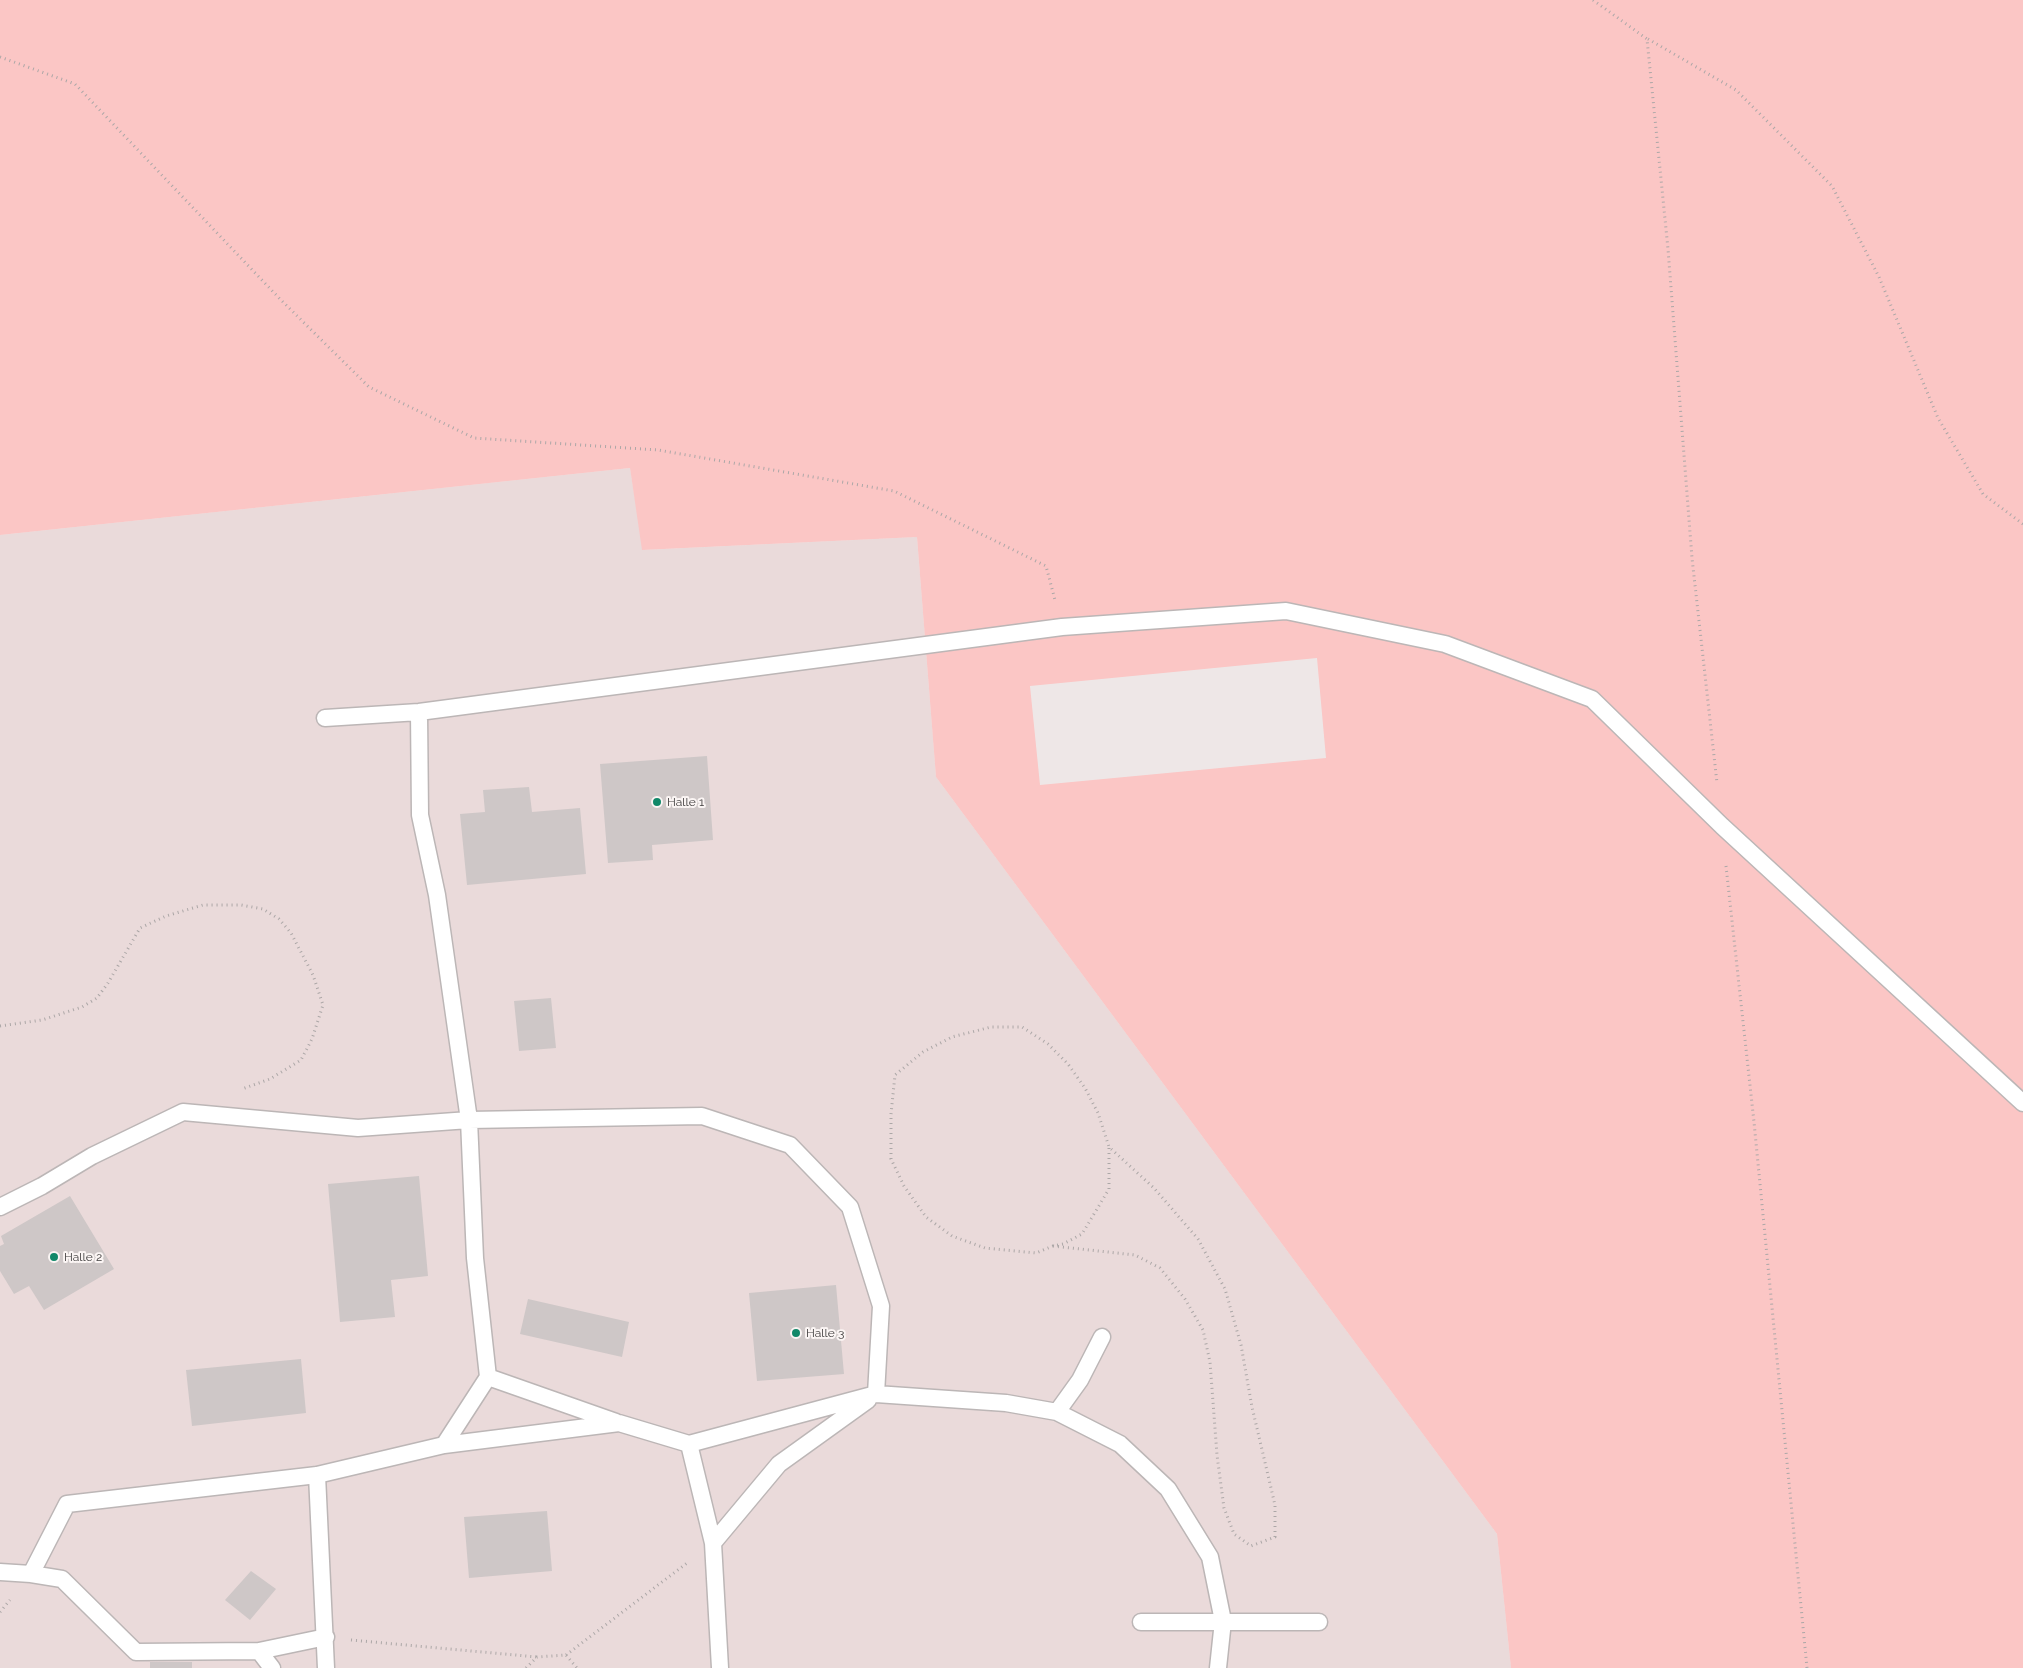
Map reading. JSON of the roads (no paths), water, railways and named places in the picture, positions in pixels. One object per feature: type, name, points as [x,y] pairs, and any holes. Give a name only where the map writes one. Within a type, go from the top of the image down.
[{"type":"lane","points":[[325,718],[419,712],[1062,627],[1286,611],[1445,644],[1592,700],[1722,826],[2023,1103]]},
{"type":"lane","points":[[419,712],[420,815],[437,896],[469,1120],[475,1258],[488,1377],[444,1445]]},
{"type":"lane","points":[[0,1207],[42,1186],[92,1156],[184,1112],[358,1128],[469,1120],[702,1116],[790,1145],[850,1207],[881,1306],[876,1394]]},
{"type":"lane","points":[[1057,1412],[1080,1380],[1102,1337]]},
{"type":"lane","points":[[488,1377],[619,1423],[689,1444],[876,1394],[1006,1403],[1057,1412],[1120,1444],[1168,1488],[1210,1557],[1223,1621],[1218,1668]]},
{"type":"lane","points":[[713,1543],[779,1464],[876,1394]]},
{"type":"lane","points":[[31,1574],[67,1504],[317,1475],[444,1445],[619,1423]]},
{"type":"lane","points":[[689,1444],[713,1543],[720,1668]]},
{"type":"lane","points":[[317,1475],[326,1668]]},
{"type":"lane","points":[[0,1572],[31,1574],[62,1580],[136,1652],[259,1650],[326,1637]]},
{"type":"lane","points":[[1141,1622],[1319,1622]]},
{"type":"lane","points":[[259,1650],[272,1668]]},
{"type":"place","name":"Halle 1","points":[[657,802]]},
{"type":"place","name":"Halle 2","points":[[54,1257]]},
{"type":"place","name":"Halle 3","points":[[796,1333]]}]
